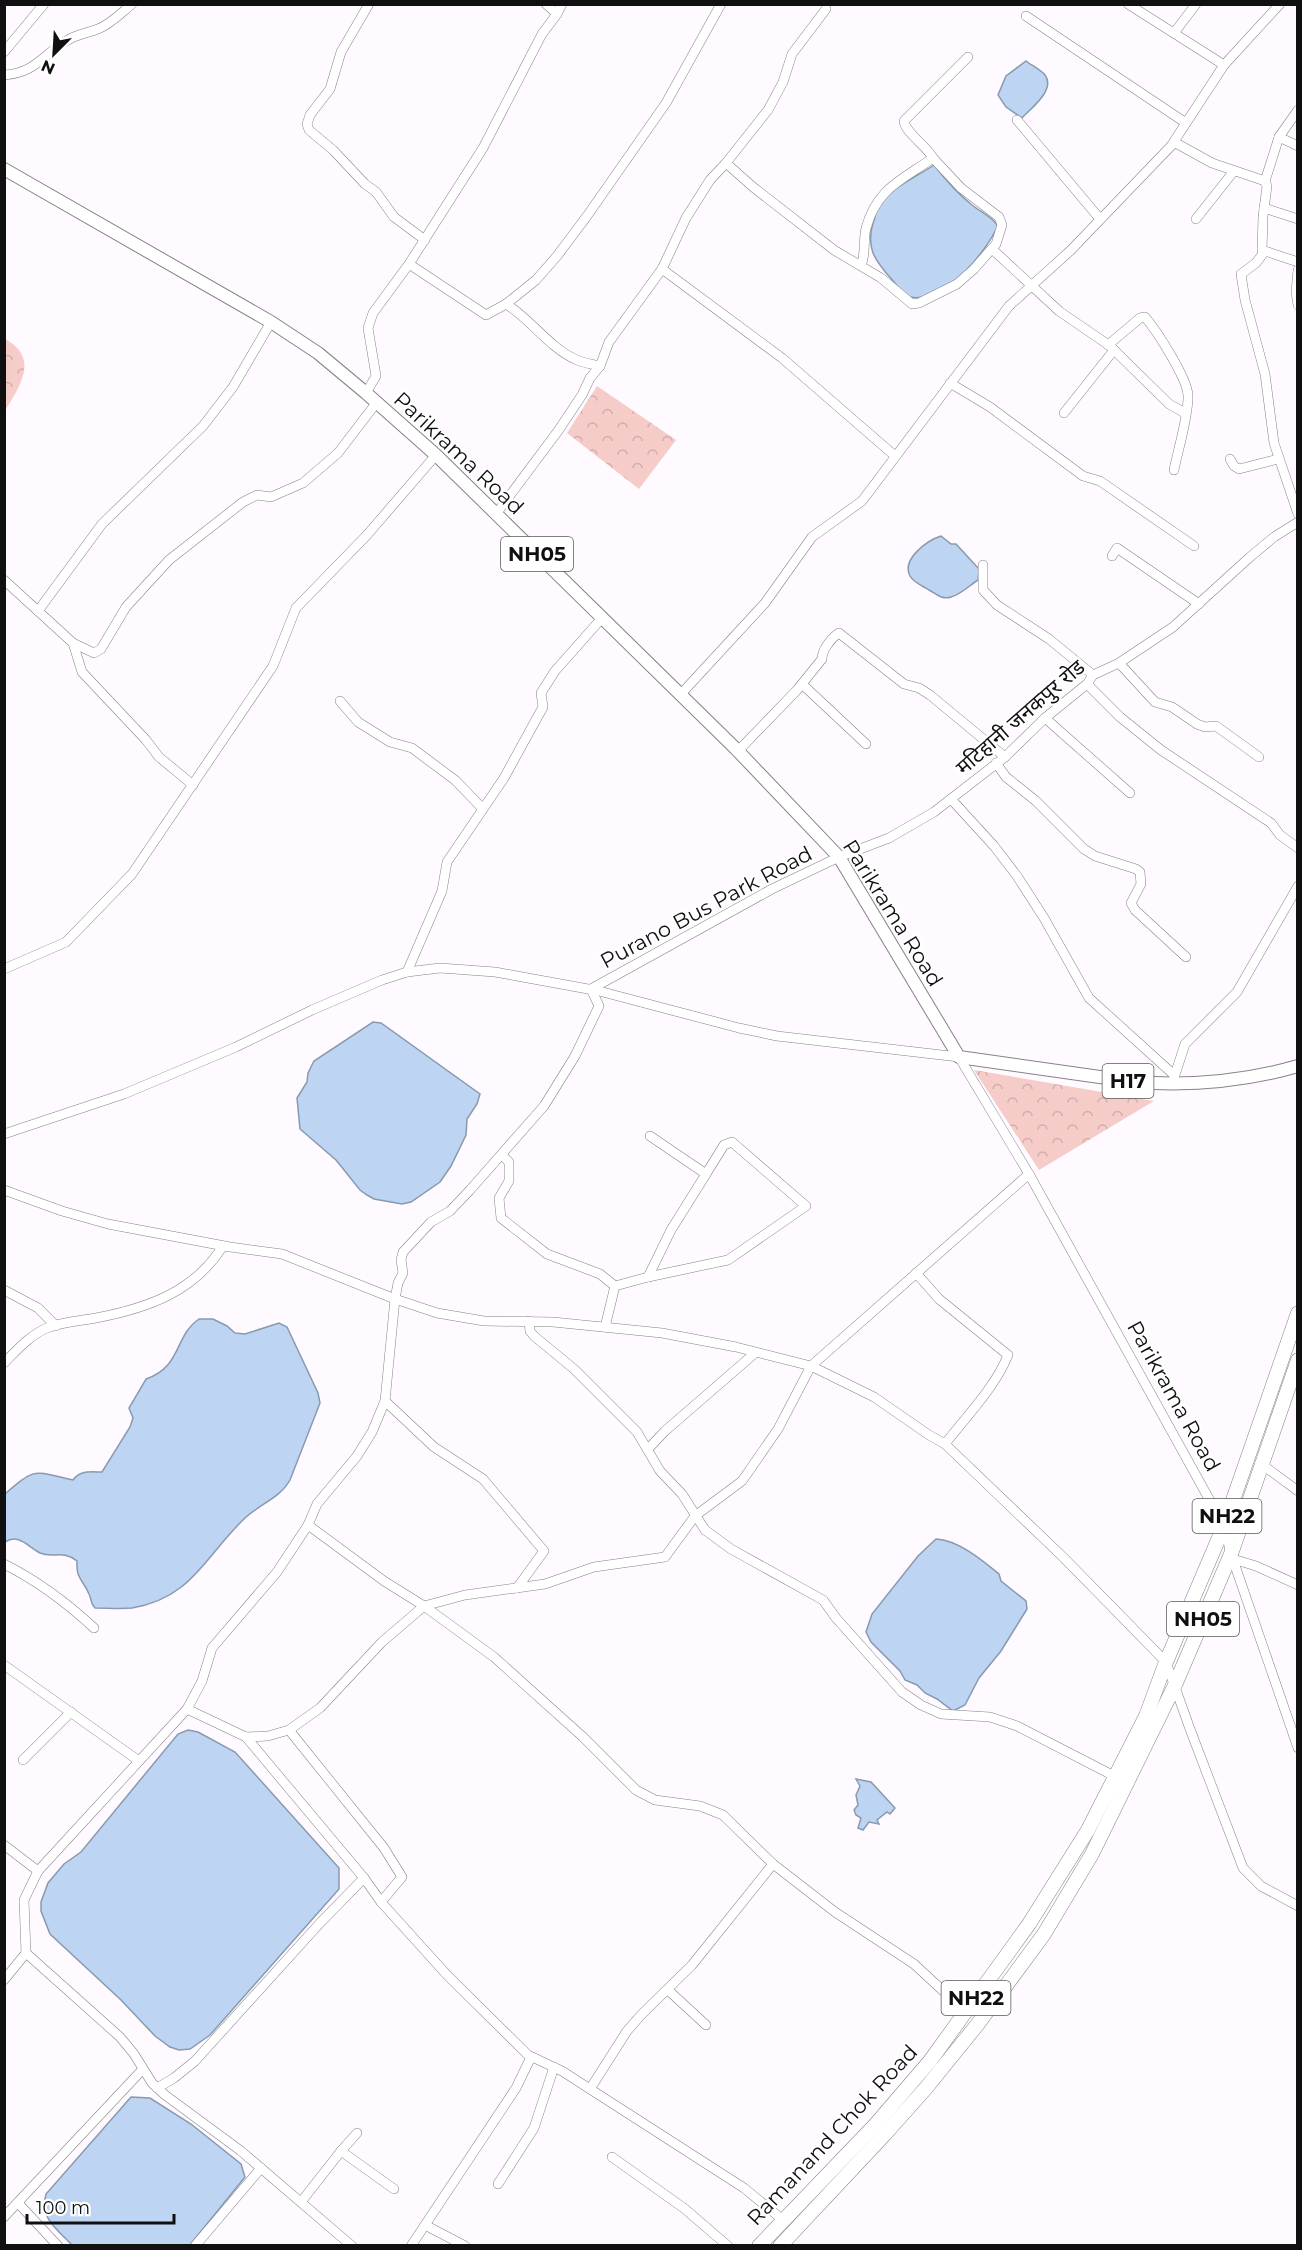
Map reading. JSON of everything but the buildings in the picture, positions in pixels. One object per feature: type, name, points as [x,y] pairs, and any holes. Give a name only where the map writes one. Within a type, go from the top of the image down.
[{"type":"highway","name":"Ramanand Chok Road","points":[[780,2246],[844,2180],[926,2088],[1016,1974],[1044,1934],[1092,1854],[1166,1662],[1224,1526],[1298,1313]]},
{"type":"highway","name":"Ramanand Chok Road","points":[[759,2246],[876,2124],[930,2061],[1029,1924],[1121,1780],[1175,1685],[1232,1557],[1260,1463],[1298,1360]]},
{"type":"main road","name":"Parikrama Road","points":[[4,169],[271,322],[318,353],[436,455],[681,694],[839,857],[958,1057]]},
{"type":"main road","name":"H17","points":[[958,1057],[1135,1082],[1255,1076],[1298,1066]]},
{"type":"street","points":[[4,52],[44,4]]},
{"type":"street","points":[[4,75],[20,74],[29,70],[67,40],[78,34],[98,29],[116,18],[132,4]]},
{"type":"street","points":[[369,4],[341,52],[330,89],[310,115],[307,124],[309,130],[376,192],[394,218],[425,240]]},
{"type":"street","points":[[546,4],[557,14]]},
{"type":"street","points":[[366,393],[376,376],[369,336],[370,319],[425,240],[483,148],[542,34],[562,4]]},
{"type":"street","points":[[409,264],[486,315],[506,304],[536,280],[557,256],[666,103],[721,4]]},
{"type":"street","points":[[1128,4],[1224,65]]},
{"type":"street","points":[[1174,33],[1196,4]]},
{"type":"street","points":[[681,694],[765,603],[812,537],[862,501],[1009,306],[1071,250],[1174,142],[1224,65],[1280,4]]},
{"type":"street","points":[[496,514],[582,395],[590,378],[600,366],[609,342],[662,269],[686,218],[710,180],[768,110],[783,82],[792,54],[826,9]]},
{"type":"street","points":[[1026,16],[1186,123]]},
{"type":"street","points":[[726,163],[753,187],[834,249],[891,285],[908,302],[919,303],[957,284],[992,249],[1002,225],[999,217],[960,188],[933,158],[929,150],[906,127],[904,121],[968,57]]},
{"type":"street","points":[[1298,110],[1279,137],[1265,181],[1267,186],[1261,239],[1264,252],[1256,263],[1241,274],[1245,300],[1265,374],[1274,443],[1298,514]]},
{"type":"street","points":[[1017,120],[1101,219]]},
{"type":"street","points":[[1279,137],[1298,146]]},
{"type":"street","points":[[1174,142],[1196,156],[1265,181]]},
{"type":"street","points":[[861,266],[864,259],[865,232],[877,199],[886,189],[933,158]]},
{"type":"street","points":[[1196,219],[1234,171]]},
{"type":"street","points":[[1264,208],[1298,219]]},
{"type":"street","points":[[992,249],[1072,321],[1111,347],[1168,404],[1185,413]]},
{"type":"street","points":[[1264,252],[1298,262]]},
{"type":"street","points":[[662,269],[782,358],[895,456]]},
{"type":"street","points":[[1298,270],[1296,292],[1298,305]]},
{"type":"street","points":[[506,304],[518,311],[567,354],[577,360],[600,366]]},
{"type":"street","points":[[1064,413],[1111,347],[1140,318],[1145,317],[1156,330],[1179,371],[1188,394],[1174,470]]},
{"type":"street","points":[[38,611],[102,524],[203,426],[233,387],[271,322]]},
{"type":"street","points":[[950,383],[990,407],[1083,476],[1100,481],[1194,546]]},
{"type":"street","points":[[4,579],[73,643],[94,653],[100,649],[126,608],[169,560],[243,502],[257,495],[271,497],[303,483],[338,453],[377,402]]},
{"type":"street","points":[[4,969],[66,942],[132,874],[273,666],[296,608],[367,535],[436,455]]},
{"type":"street","points":[[1230,459],[1239,469],[1278,459]]},
{"type":"street","name":"मटिहानी जनकपुर रोड","points":[[839,857],[889,838],[934,812],[1005,757],[1044,718],[1087,684],[1093,675],[1119,663],[1173,627],[1274,537],[1298,522]]},
{"type":"street","points":[[1112,556],[1117,548],[1199,604]]},
{"type":"street","points":[[983,565],[983,590],[997,605],[1049,639],[1093,675]]},
{"type":"street","points":[[406,972],[442,891],[447,862],[504,778],[543,707],[541,693],[550,678],[602,618]]},
{"type":"street","points":[[738,751],[802,684],[822,659],[826,648],[836,635],[843,635],[904,684],[920,688],[930,695],[1005,757]]},
{"type":"street","points":[[73,643],[82,672],[159,757],[193,785]]},
{"type":"street","points":[[1119,663],[1155,702],[1172,707],[1197,724],[1205,727],[1216,726],[1259,757]]},
{"type":"street","points":[[802,684],[866,744]]},
{"type":"street","points":[[1087,684],[1138,733],[1271,823],[1280,835],[1298,848]]},
{"type":"street","points":[[340,701],[358,722],[390,742],[412,748],[455,780],[483,810]]},
{"type":"street","points":[[1044,718],[1130,793]]},
{"type":"street","points":[[996,763],[1006,777],[1036,801],[1084,849],[1095,856],[1140,872],[1141,884],[1131,903],[1135,910],[1186,957]]},
{"type":"street","points":[[951,799],[994,846],[1017,876],[1044,918],[1089,998],[1174,1079],[1185,1044],[1237,992],[1298,886]]},
{"type":"street","name":"Purano Bus Park Road","points":[[591,989],[772,889],[839,857]]},
{"type":"street","points":[[4,1134],[124,1094],[236,1047],[362,988],[406,972],[440,968],[495,972],[591,989],[777,1036],[958,1057]]},
{"type":"street","points":[[4,1980],[26,1953],[24,1900],[38,1871],[187,1709],[202,1681],[212,1648],[277,1572],[308,1525],[317,1504],[357,1456],[372,1432],[385,1401],[395,1299],[398,1283],[404,1273],[401,1260],[403,1252],[431,1222],[450,1211],[551,1097],[575,1056],[599,1006],[591,989]]},
{"type":"street","name":"NH05","points":[[958,1057],[1029,1174]]},
{"type":"street","points":[[650,1136],[706,1174]]},
{"type":"street","points":[[615,1286],[728,1260],[806,1206],[732,1142],[724,1145],[671,1230],[648,1277]]},
{"type":"street","points":[[502,1155],[509,1162],[509,1181],[499,1198],[501,1218],[547,1254],[600,1274],[615,1286]]},
{"type":"street","points":[[246,1737],[268,1736],[289,1730],[320,1708],[382,1642],[424,1606],[465,1594],[545,1584],[594,1567],[665,1557],[695,1516],[742,1481],[778,1429],[811,1366],[1029,1174]]},
{"type":"street","name":"Parikrama Road","points":[[1029,1174],[1224,1526],[1232,1557],[1298,1748]]},
{"type":"street","points":[[4,1190],[62,1211],[108,1224],[223,1246],[282,1254],[395,1299],[437,1313],[484,1321],[529,1321],[662,1333],[736,1347],[811,1366],[874,1397],[945,1444],[1064,1558],[1166,1662],[1243,1868],[1261,1886],[1298,1906]]},
{"type":"street","points":[[4,1363],[45,1329],[126,1312],[176,1292],[214,1261],[223,1246]]},
{"type":"street","points":[[916,1273],[939,1299],[1008,1355],[979,1401],[945,1444]]},
{"type":"street","points":[[605,1327],[615,1286]]},
{"type":"street","points":[[4,1290],[38,1308],[56,1326]]},
{"type":"street","points":[[529,1321],[530,1331],[534,1336],[574,1369],[637,1432],[660,1471],[682,1494],[705,1530],[731,1549],[823,1600],[902,1692],[921,1705],[941,1714],[990,1717],[1017,1726],[1121,1780]]},
{"type":"street","points":[[648,1449],[665,1431],[754,1353]]},
{"type":"street","points":[[385,1401],[434,1447],[483,1479],[544,1551],[518,1588]]},
{"type":"street","points":[[1260,1463],[1298,1491]]},
{"type":"street","points":[[308,1525],[487,1652],[526,1684],[636,1790],[655,1800],[714,1810],[723,1815],[773,1864],[835,1912],[914,1964],[966,2012]]},
{"type":"street","points":[[1232,1557],[1298,1585]]},
{"type":"street","points":[[4,1564],[68,1603],[94,1628]]},
{"type":"street","points":[[4,1665],[139,1761]]},
{"type":"street","points":[[187,1709],[246,1737],[364,1878],[381,1902],[447,1975],[531,2057],[554,2067],[590,2089],[744,2188],[783,2220]]},
{"type":"street","points":[[23,1760],[71,1712]]},
{"type":"street","points":[[289,1730],[384,1848],[402,1877],[381,1902]]},
{"type":"street","points":[[4,1845],[38,1871]]},
{"type":"street","points":[[590,2089],[627,2031],[698,1958],[773,1864]]},
{"type":"street","points":[[157,2088],[195,2061],[364,1878]]},
{"type":"street","points":[[26,1953],[120,2037],[135,2054],[157,2088],[261,2168],[352,2246]]},
{"type":"street","points":[[668,1990],[706,2025]]},
{"type":"street","points":[[411,2246],[516,2088],[531,2057]]},
{"type":"street","points":[[498,2184],[534,2128],[554,2067]]},
{"type":"street","points":[[4,2217],[143,2069]]},
{"type":"street","points":[[301,2202],[357,2133]]},
{"type":"street","points":[[341,2151],[394,2189]]},
{"type":"street","points":[[612,2157],[685,2209],[728,2246]]},
{"type":"street","points":[[195,2246],[261,2168]]},
{"type":"street","points":[[18,2203],[58,2246]]},
{"type":"street","points":[[424,2225],[465,2246]]},
{"type":"green space","points":[[5,339],[22,355],[24,373],[5,411]]},
{"type":"green space","points":[[597,386],[676,440],[639,489],[567,433]]},
{"type":"green space","points":[[974,1070],[1154,1101],[1039,1170]]},
{"type":"water","points":[[1026,61],[1041,71],[1048,81],[1045,93],[1022,118],[1006,107],[998,95],[1006,76]]},
{"type":"water","points":[[934,165],[962,196],[998,226],[974,262],[950,285],[937,293],[923,297],[910,297],[901,291],[876,260],[871,245],[872,228],[878,206],[884,196]]},
{"type":"water","points":[[941,536],[951,544],[956,544],[979,569],[978,580],[948,598],[939,596],[916,582],[908,570],[909,563],[917,551]]},
{"type":"water","points":[[373,1022],[381,1023],[480,1094],[477,1104],[467,1119],[466,1135],[451,1166],[440,1182],[411,1202],[402,1204],[374,1199],[360,1190],[336,1160],[300,1129],[297,1098],[307,1082],[308,1073],[314,1061]]},
{"type":"water","points":[[199,1319],[213,1319],[235,1333],[245,1334],[279,1323],[287,1327],[318,1393],[320,1403],[286,1486],[245,1518],[184,1585],[152,1603],[132,1608],[95,1608],[79,1576],[77,1561],[72,1557],[45,1555],[15,1539],[5,1542],[5,1494],[30,1475],[42,1473],[73,1480],[82,1473],[102,1472],[130,1427],[133,1418],[129,1408],[146,1379],[158,1374],[166,1367],[185,1334]]},
{"type":"water","points":[[936,1539],[953,1543],[985,1563],[999,1574],[1001,1581],[1026,1601],[1027,1609],[1001,1651],[979,1678],[965,1705],[953,1711],[925,1693],[917,1685],[905,1680],[900,1671],[871,1642],[866,1632],[872,1614],[918,1556]]},
{"type":"water","points":[[188,1730],[198,1732],[235,1752],[339,1868],[339,1889],[210,2035],[190,2049],[179,2050],[170,2047],[155,2036],[121,2000],[50,1934],[41,1911],[41,1902],[48,1883],[64,1864],[81,1852],[178,1734]]},
{"type":"water","points":[[856,1779],[871,1782],[895,1808],[890,1814],[887,1812],[877,1820],[879,1824],[869,1822],[863,1830],[858,1828],[861,1818],[854,1810],[858,1805],[856,1795],[860,1786]]},
{"type":"water","points":[[131,2097],[150,2098],[191,2124],[241,2164],[245,2177],[190,2245],[72,2245],[47,2216],[44,2202],[46,2194]]}]
